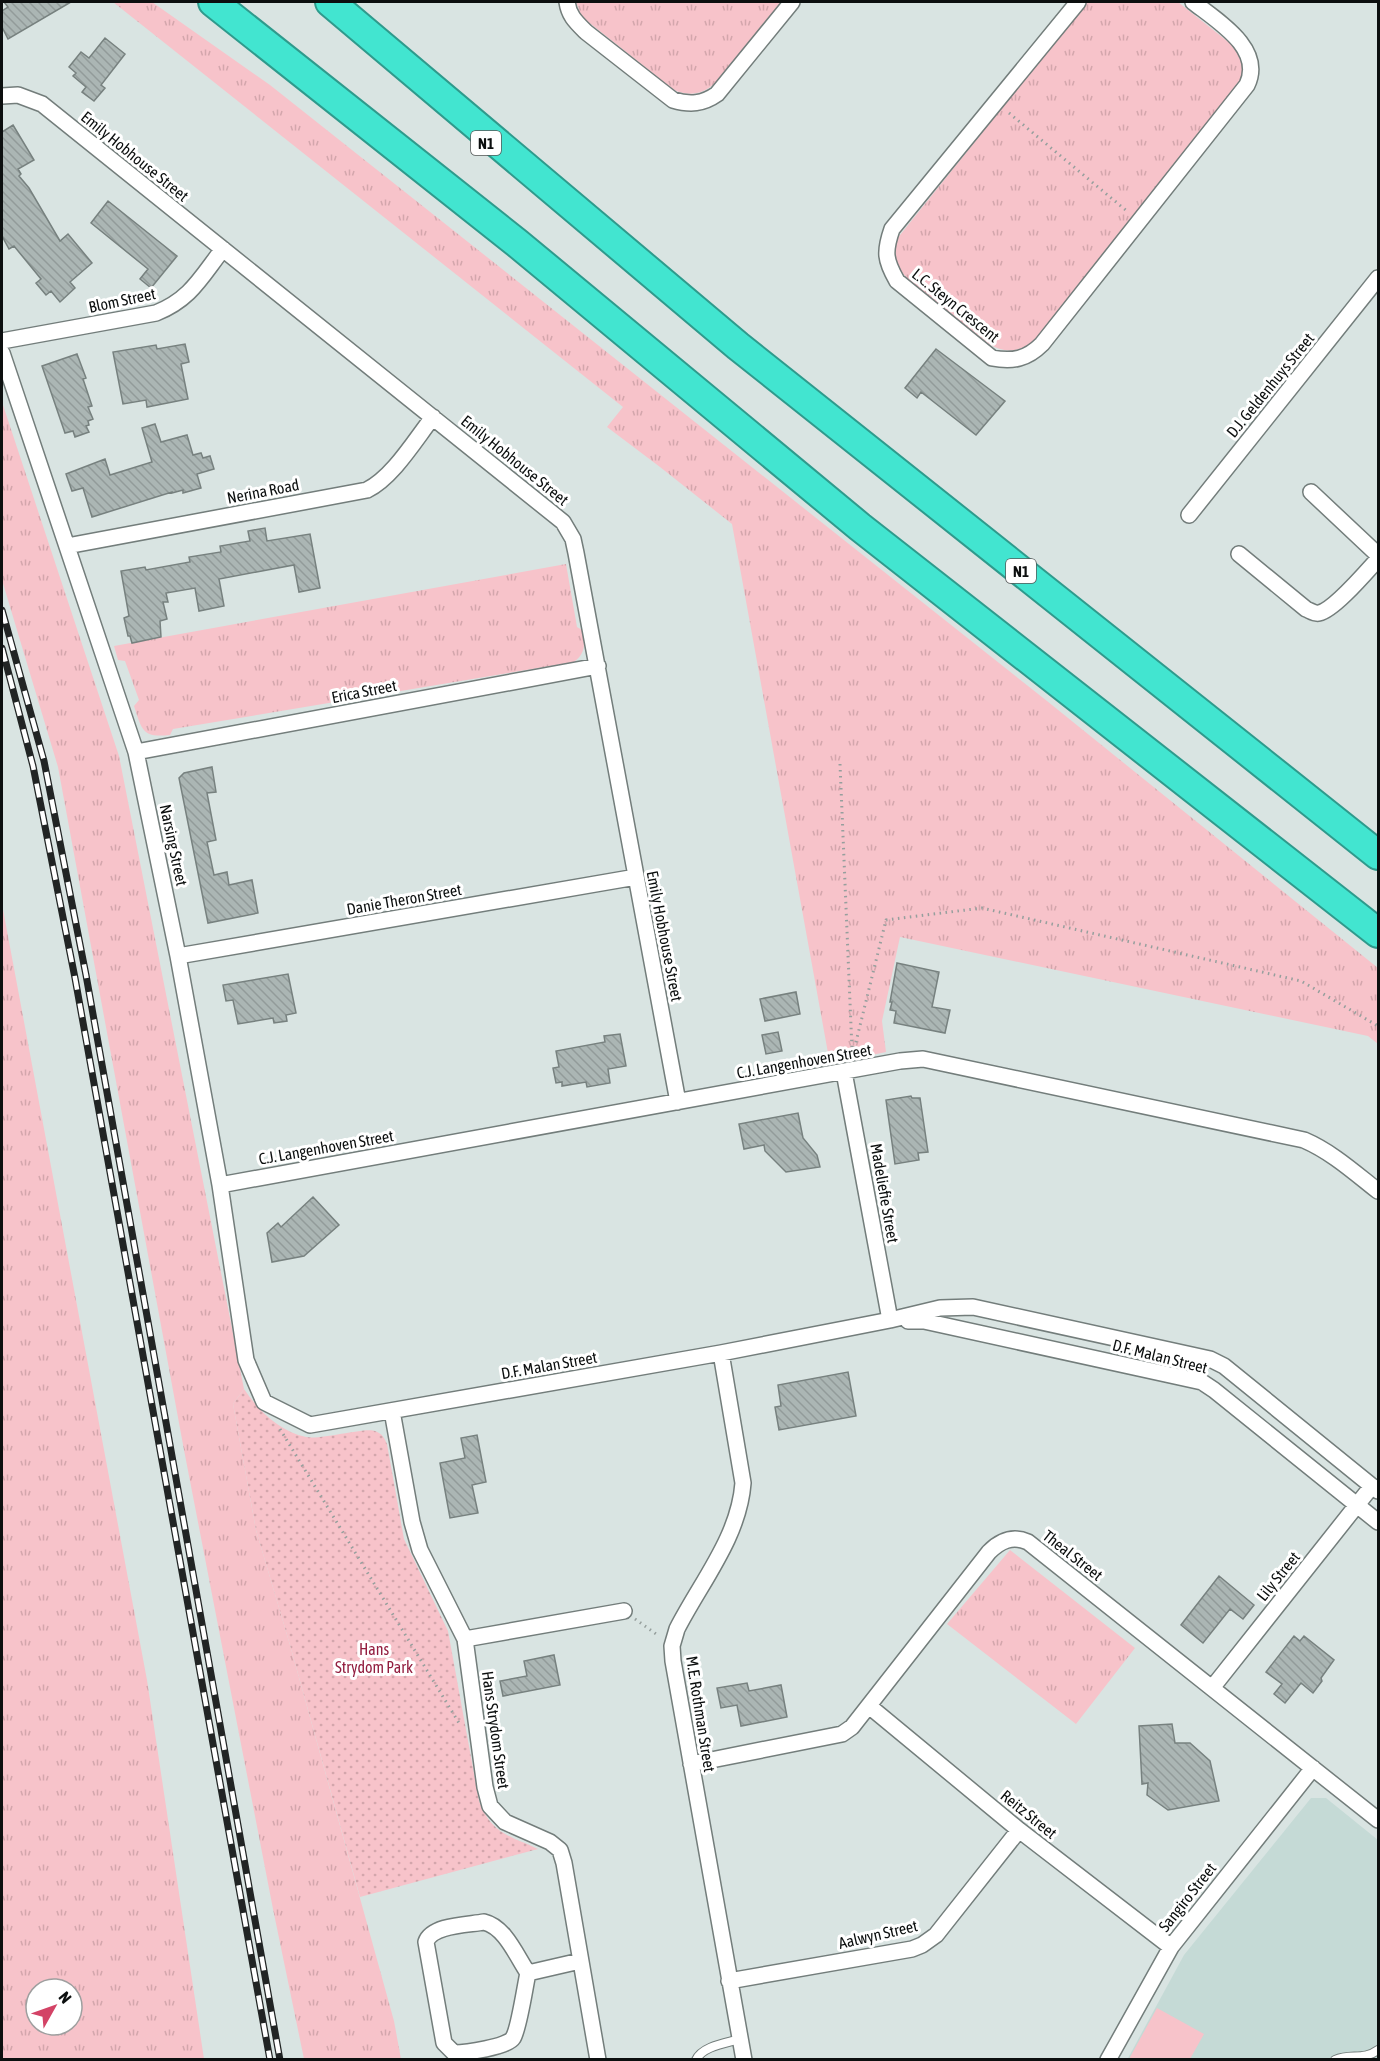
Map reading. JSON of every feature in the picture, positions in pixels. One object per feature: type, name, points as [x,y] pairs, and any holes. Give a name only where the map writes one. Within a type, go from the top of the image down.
[{"type":"highway","points":[[194,2],[298,69]]},
{"type":"highway","points":[[213,2],[517,243],[860,527],[1378,933]]},
{"type":"highway","name":"N1","points":[[307,2],[665,284],[738,346],[1378,855]]},
{"type":"highway","points":[[330,2],[665,284]]},
{"type":"street","points":[[567,2],[568,10],[574,21],[586,32],[673,100],[685,103],[708,100],[717,94],[792,2]]},
{"type":"street","name":"L.C. Steyn Crescent","points":[[1078,2],[892,229],[885,247],[888,265],[897,281],[992,358],[1005,360],[1024,358],[1042,344],[1247,85],[1252,75],[1248,53],[1241,42],[1195,2]]},
{"type":"street","name":"Emily Hobhouse Street","points":[[2,96],[18,95],[42,104],[549,509],[567,527],[573,539],[678,1102]]},
{"type":"street","name":"Blom Street","points":[[2,341],[164,310],[185,298],[223,249]]},
{"type":"street","name":"D.J. Geldenhuys Street","points":[[1190,515],[1378,278]]},
{"type":"street","name":"Narsing Street","points":[[2,353],[136,752],[178,956],[219,1185],[246,1360],[264,1402]]},
{"type":"street","name":"Nerina Road","points":[[67,546],[366,490],[378,485],[433,417]]},
{"type":"street","points":[[1239,554],[1306,609],[1314,613],[1328,610],[1378,557],[1311,492]]},
{"type":"street","name":"Erica Street","points":[[136,752],[597,666]]},
{"type":"street","name":"Danie Theron Street","points":[[178,956],[636,877]]},
{"type":"street","name":"C.J. Langenhoven Street","points":[[219,1185],[923,1059],[1304,1140],[1319,1146],[1378,1191]]},
{"type":"street","name":"Madeliefie Street","points":[[844,1072],[890,1320]]},
{"type":"street","name":"D.F. Malan Street","points":[[264,1402],[310,1425],[721,1353],[940,1308],[973,1307],[1207,1358],[1224,1366],[1375,1489]]},
{"type":"street","name":"D.F. Malan Street","points":[[890,1320],[924,1322],[1202,1382],[1378,1522]]},
{"type":"street","name":"M.E. Rothman Street","points":[[721,1353],[743,1483],[742,1500],[731,1533],[677,1629],[672,1646],[744,2060]]},
{"type":"street","points":[[1202,1382],[1207,1358]]},
{"type":"street","name":"Hans Strydom Street","points":[[392,1411],[412,1522],[420,1550],[465,1639],[485,1787],[490,1806],[505,1822],[550,1842],[560,1850],[598,2060]]},
{"type":"street","name":"Lily Street","points":[[1212,1688],[1357,1506],[1375,1489]]},
{"type":"street","name":"Theal Street","points":[[691,1764],[842,1734],[852,1727],[869,1706],[989,1552],[1007,1539],[1019,1538],[1028,1542],[1378,1820]]},
{"type":"street","points":[[465,1639],[624,1611]]},
{"type":"street","name":"Reitz Street","points":[[869,1706],[1019,1830],[1171,1947]]},
{"type":"street","name":"Sangiro Street","points":[[1108,2060],[1171,1947],[1312,1768]]},
{"type":"street","name":"Aalwyn Street","points":[[729,1981],[912,1949],[922,1945],[936,1935],[1019,1830]]},
{"type":"street","points":[[483,1922],[490,1924],[500,1931],[528,1973],[513,2039],[501,2045],[459,2053],[448,2048],[444,2043],[427,1952],[426,1942],[432,1933],[483,1922]]},
{"type":"street","points":[[528,1973],[580,1961]]},
{"type":"lane","points":[[696,2060],[704,2050],[740,2039]]},
{"type":"lane","points":[[1335,2060],[1341,2057],[1370,2056],[1378,2050]]},
{"type":"path","points":[[996,102],[1140,221]]},
{"type":"path","points":[[840,764],[853,1054]]},
{"type":"path","points":[[844,1072],[853,1054],[886,920],[982,908],[1302,981],[1378,1026]]},
{"type":"path","points":[[264,1402],[463,1730]]},
{"type":"path","points":[[624,1611],[672,1646]]},
{"type":"shaded area","points":[[1311,1798],[1326,1798],[1378,1840],[1378,2059],[1127,2060],[1184,1955]]},
{"type":"green space","points":[[113,2],[152,2],[270,85],[1047,701],[1378,968],[1378,1044],[1368,1036],[900,937],[882,1021],[886,1052],[830,1064],[732,524],[607,427],[623,407]]},
{"type":"green space","points":[[576,2],[781,2],[715,83],[706,90],[691,94],[674,90],[587,21],[581,15]]},
{"type":"green space","points":[[1087,2],[1178,2],[1236,48],[1244,68],[1242,82],[1035,340],[1018,349],[1001,349],[989,344],[901,272],[894,258],[896,240]]},
{"type":"green space","points":[[2,402],[119,756],[244,1389],[233,1404],[256,1530],[394,2021],[401,2059],[304,2059],[184,1450],[58,767],[2,580]]},
{"type":"green space","points":[[566,564],[577,627],[582,630],[584,640],[583,652],[574,662],[173,729],[170,735],[161,736],[144,731],[134,706],[139,700],[125,661],[118,660],[114,646]]},
{"type":"green space","points":[[2,904],[147,1680],[204,2059],[2,2059]]},
{"type":"green space","name":"Hans Strydom Park","points":[[244,1389],[270,1419],[296,1434],[306,1437],[322,1437],[370,1430],[378,1432],[384,1438],[404,1539],[448,1631],[479,1801],[495,1827],[538,1849],[360,1897],[256,1530],[233,1404]]},
{"type":"green space","points":[[1010,1550],[1135,1648],[1076,1724],[947,1624]]},
{"type":"green space","points":[[1157,2008],[1204,2034],[1190,2059],[1129,2059]]},
{"type":"building","points":[[4,2],[71,2],[8,39],[2,27],[2,11],[8,7]]},
{"type":"building","points":[[105,38],[125,54],[101,85],[105,88],[94,101],[82,92],[86,87],[73,76],[76,73],[69,67],[81,52],[89,58]]},
{"type":"building","points":[[13,125],[34,160],[18,169],[21,174],[19,176],[29,188],[60,241],[68,234],[92,263],[70,282],[75,288],[60,302],[51,291],[46,295],[36,283],[41,279],[14,246],[9,249],[2,236],[2,132]]},
{"type":"building","points":[[108,201],[177,256],[151,288],[140,279],[148,269],[91,223]]},
{"type":"building","points":[[185,344],[189,362],[181,364],[188,399],[147,407],[146,400],[123,404],[113,352],[156,345],[157,349]]},
{"type":"building","points":[[936,349],[1005,401],[976,435],[921,392],[917,398],[905,388]]},
{"type":"building","points":[[77,354],[86,378],[83,379],[92,406],[88,407],[93,419],[88,421],[89,425],[86,426],[89,432],[75,437],[73,431],[65,433],[42,366]]},
{"type":"building","points":[[155,424],[161,442],[187,435],[193,455],[201,453],[203,458],[210,456],[214,469],[197,474],[201,488],[183,493],[183,490],[172,492],[92,517],[83,488],[72,491],[66,474],[105,459],[110,475],[152,462],[142,428]]},
{"type":"building","points":[[265,528],[267,541],[310,534],[320,588],[299,592],[294,565],[219,579],[224,606],[199,611],[195,588],[166,593],[168,602],[163,602],[167,619],[160,621],[161,637],[132,643],[124,618],[129,616],[121,571],[145,567],[146,570],[190,562],[189,557],[221,552],[220,546],[250,541],[248,531]]},
{"type":"building","points":[[212,767],[216,792],[207,793],[216,840],[207,842],[214,875],[227,872],[229,885],[252,880],[258,913],[208,923],[179,778],[184,773]]},
{"type":"building","points":[[897,963],[939,972],[932,1007],[950,1010],[945,1033],[894,1023],[896,1011],[890,1010],[892,1002],[890,1002]]},
{"type":"building","points":[[288,974],[296,1013],[286,1015],[287,1021],[274,1023],[273,1018],[238,1024],[233,1000],[226,1001],[223,985]]},
{"type":"building","points":[[796,992],[800,1014],[765,1021],[760,999]]},
{"type":"building","points":[[778,1032],[782,1051],[766,1054],[762,1035]]},
{"type":"building","points":[[620,1034],[626,1066],[608,1069],[610,1083],[587,1087],[586,1082],[562,1086],[562,1082],[556,1083],[553,1068],[559,1067],[556,1051],[605,1042],[604,1036]]},
{"type":"building","points":[[911,1096],[920,1098],[928,1152],[918,1153],[919,1160],[895,1164],[886,1100]]},
{"type":"building","points":[[798,1113],[803,1138],[817,1155],[820,1167],[786,1172],[765,1151],[764,1145],[744,1149],[739,1124]]},
{"type":"building","points":[[313,1197],[339,1225],[304,1256],[272,1262],[267,1233],[278,1223],[281,1227]]},
{"type":"building","points":[[848,1372],[856,1416],[779,1430],[775,1407],[781,1406],[778,1385]]},
{"type":"building","points":[[477,1435],[486,1482],[472,1485],[478,1513],[450,1518],[440,1463],[465,1458],[461,1438]]},
{"type":"building","points":[[1219,1576],[1254,1605],[1243,1619],[1230,1609],[1203,1643],[1181,1625]]},
{"type":"building","points":[[1294,1636],[1300,1641],[1304,1636],[1334,1660],[1313,1693],[1301,1683],[1285,1703],[1274,1694],[1282,1684],[1266,1672]]},
{"type":"building","points":[[554,1655],[560,1685],[503,1696],[500,1681],[527,1676],[524,1661]]},
{"type":"building","points":[[747,1683],[749,1691],[781,1685],[787,1717],[741,1726],[737,1705],[721,1708],[717,1688]]},
{"type":"building","points":[[1172,1724],[1175,1743],[1190,1743],[1210,1761],[1219,1801],[1168,1810],[1147,1795],[1148,1783],[1142,1784],[1139,1726]]},
{"type":"railway","points":[[2,610],[44,761],[86,975],[280,2060]]},
{"type":"railway","points":[[2,648],[33,766],[75,978],[270,2060]]}]
